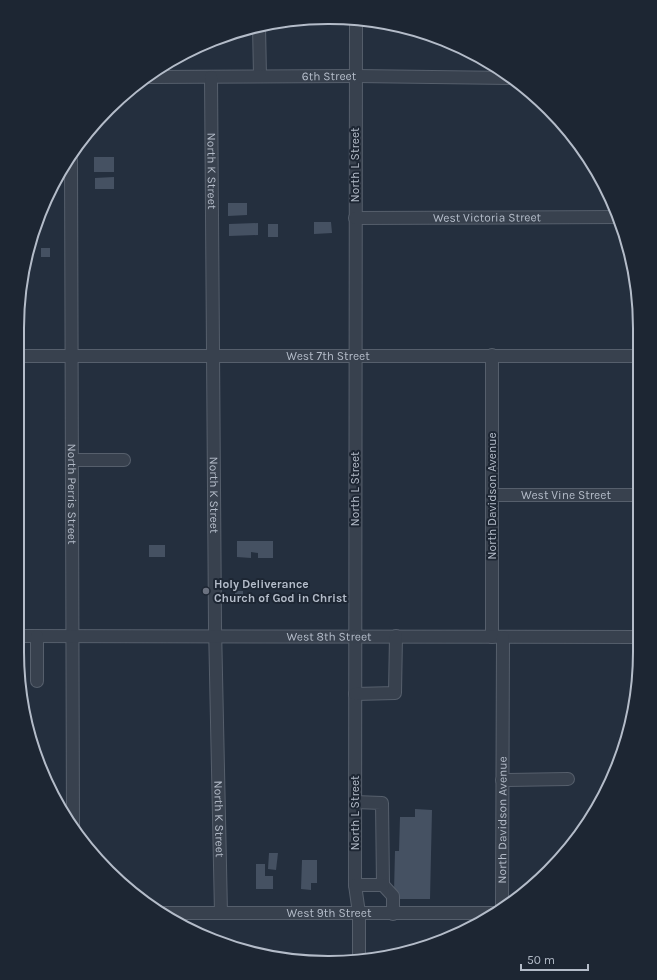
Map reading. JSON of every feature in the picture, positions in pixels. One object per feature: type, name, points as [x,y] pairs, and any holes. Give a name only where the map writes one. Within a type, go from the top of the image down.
[{"type":"street","name":"North L Street","points":[[356,26],[355,885],[359,913],[359,954]]},
{"type":"street","points":[[259,32],[260,76]]},
{"type":"street","name":"6th Street","points":[[156,77],[356,76],[502,78]]},
{"type":"street","name":"North K Street","points":[[211,77],[215,636],[221,913]]},
{"type":"street","name":"North Perris Street","points":[[71,166],[73,818]]},
{"type":"street","name":"West Victoria Street","points":[[355,218],[612,217]]},
{"type":"street","name":"West 7th Street","points":[[24,356],[633,356]]},
{"type":"street","name":"North Davidson Avenue","points":[[492,356],[492,495],[502,780],[502,902]]},
{"type":"street","points":[[72,460],[124,460]]},
{"type":"street","name":"West Vine Street","points":[[492,495],[633,495]]},
{"type":"street","name":"West 8th Street","points":[[24,636],[355,635],[633,637]]},
{"type":"street","points":[[37,636],[37,681]]},
{"type":"street","points":[[355,694],[395,693],[396,636]]},
{"type":"street","points":[[502,780],[568,779]]},
{"type":"street","points":[[355,802],[382,803],[383,885],[393,896],[393,914]]},
{"type":"street","points":[[355,885],[383,885]]},
{"type":"street","name":"West 9th Street","points":[[173,913],[359,913],[479,916]]},
{"type":"building","points":[[94,157],[114,157],[114,172],[94,172]]},
{"type":"building","points":[[114,177],[114,189],[95,189],[95,178]]},
{"type":"building","points":[[228,203],[247,203],[247,215],[228,216]]},
{"type":"building","points":[[314,222],[331,222],[332,233],[314,234]]},
{"type":"building","points":[[258,223],[258,235],[229,236],[229,224]]},
{"type":"building","points":[[268,224],[278,224],[278,237],[268,237]]},
{"type":"building","points":[[41,248],[50,248],[50,257],[41,257]]},
{"type":"building","points":[[237,541],[273,541],[273,558],[258,558],[258,553],[251,552],[251,558],[237,557]]},
{"type":"building","points":[[149,545],[165,545],[165,557],[149,557]]},
{"type":"building","points":[[235,591],[243,591],[243,600],[235,600]]},
{"type":"building","points":[[415,809],[432,810],[430,899],[397,899],[394,892],[395,851],[399,851],[400,817],[415,817]]},
{"type":"building","points":[[269,853],[278,853],[276,870],[268,869]]},
{"type":"building","points":[[302,860],[317,860],[317,883],[311,883],[311,890],[301,889]]},
{"type":"building","points":[[256,864],[265,864],[265,876],[273,876],[273,889],[256,889]]},
{"type":"place","name":"Holy Deliverance Church of God in Christ","points":[[206,591]]}]
